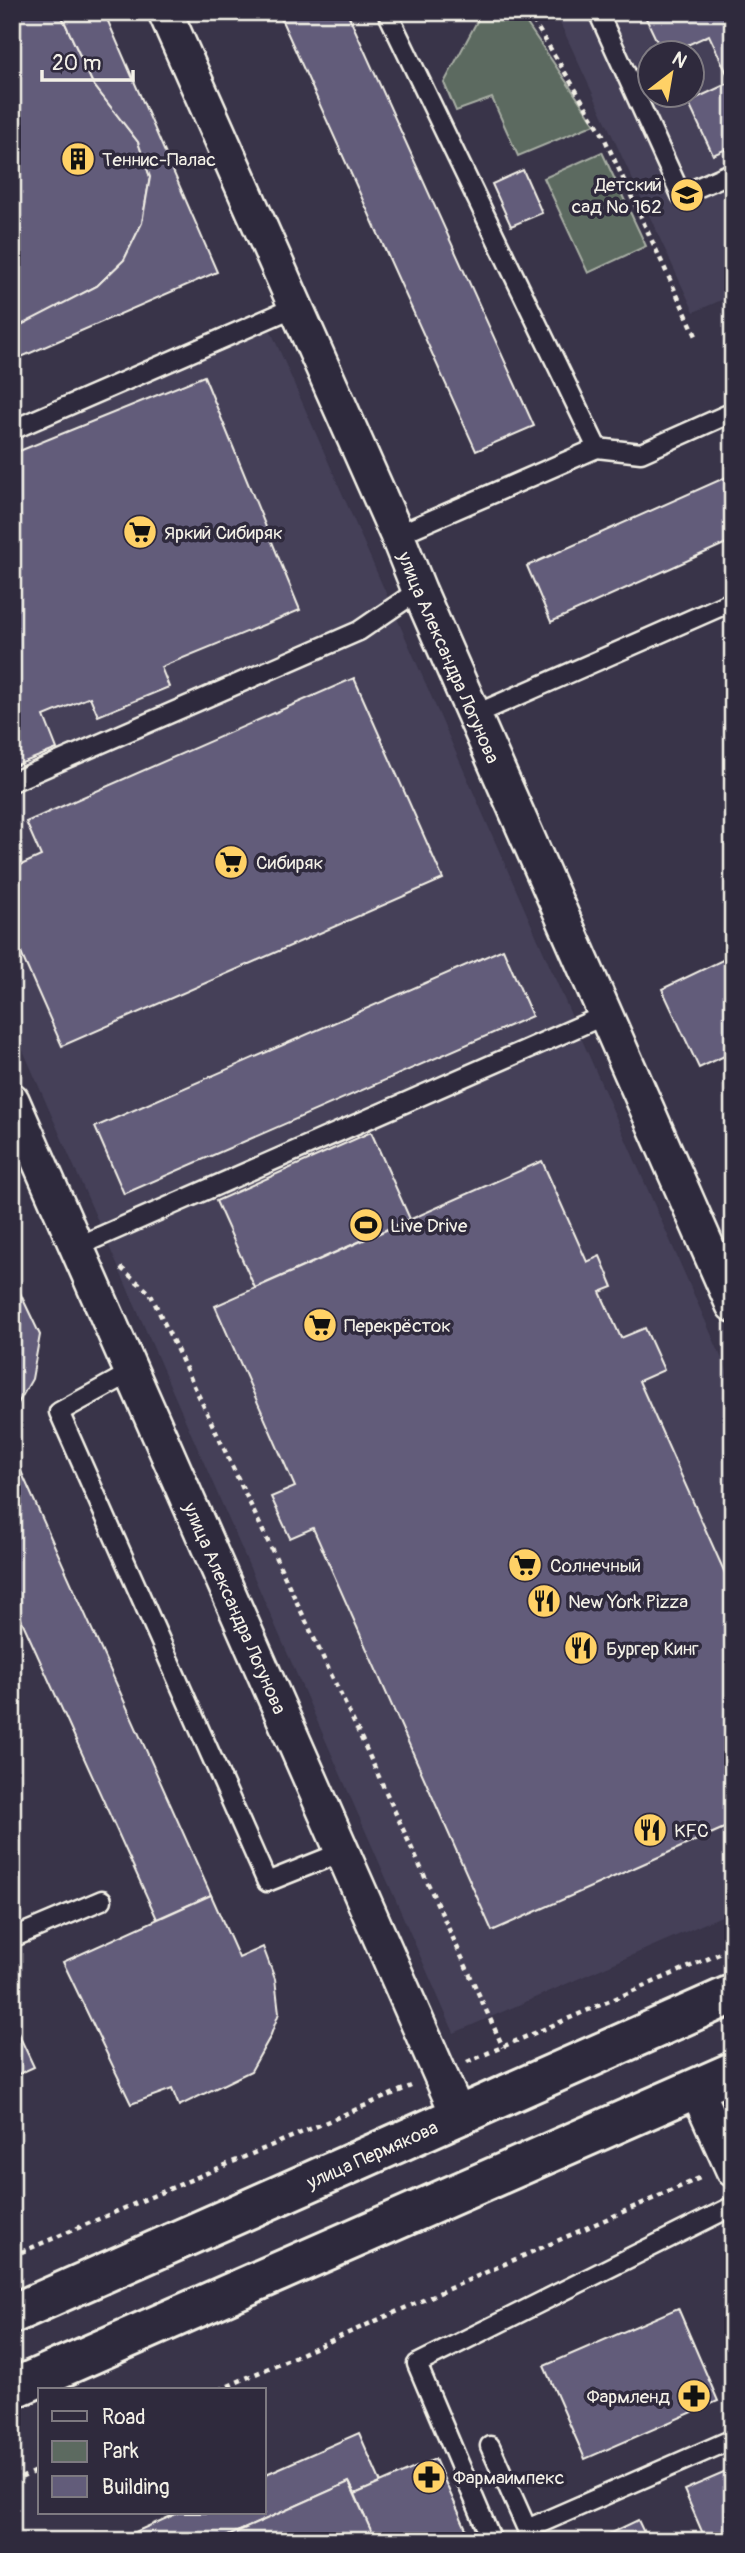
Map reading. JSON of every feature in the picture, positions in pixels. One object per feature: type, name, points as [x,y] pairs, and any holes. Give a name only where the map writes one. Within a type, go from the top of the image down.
[{"type":"main road","name":"улица Пермякова","points":[[12,2314],[733,1994]]},
{"type":"main road","points":[[12,2389],[733,2072]]},
{"type":"street","name":"улица Александра Логунова","points":[[166,12],[733,1305]]},
{"type":"street","name":"улица Александра Логунова","points":[[12,1101],[83,1243],[132,1372],[458,2115]]},
{"type":"street","points":[[696,2088],[732,2167]]},
{"type":"lane","points":[[387,12],[597,448]]},
{"type":"lane","points":[[598,12],[681,195],[733,172]]},
{"type":"lane","points":[[12,430],[295,307]]},
{"type":"lane","points":[[397,535],[597,448],[641,453],[733,411]]},
{"type":"lane","points":[[12,782],[359,631],[419,590]]},
{"type":"lane","points":[[474,715],[733,601]]},
{"type":"lane","points":[[83,1243],[605,1015]]},
{"type":"lane","points":[[132,1372],[59,1412],[267,1882],[342,1852]]},
{"type":"lane","points":[[12,1938],[102,1900]]},
{"type":"lane","points":[[492,2541],[416,2364],[733,2206]]},
{"type":"lane","points":[[491,2446],[527,2529],[733,2439]]},
{"type":"path","points":[[528,12],[602,132],[697,338]]},
{"type":"path","points":[[83,1243],[150,1293],[357,1729],[503,2047]]},
{"type":"path","points":[[12,2256],[733,1948]]},
{"type":"path","points":[[224,2388],[732,2167]]},
{"type":"path","points":[[12,2482],[38,2470]]},
{"type":"shaded area","name":"Детский сад № 162","points":[[555,12],[733,12],[733,295],[694,312]]},
{"type":"shaded area","points":[[270,329],[733,1384],[733,1911],[454,2033],[12,1025],[12,442]]},
{"type":"green space","points":[[482,12],[519,12],[595,124],[518,156],[492,98],[456,111],[444,83]]},
{"type":"green space","points":[[602,152],[646,246],[588,273],[544,178]]},
{"type":"building","name":"Теннис-Палас","points":[[12,12],[60,12],[93,84],[138,142],[150,177],[142,223],[124,260],[97,286],[12,331]]},
{"type":"building","points":[[60,12],[104,12],[217,272],[12,361],[12,331],[97,286],[124,260],[142,223],[150,177],[138,142],[93,84]]},
{"type":"building","points":[[278,12],[347,12],[534,426],[476,451]]},
{"type":"building","points":[[643,12],[733,12],[733,26],[729,28],[733,36],[733,146],[713,155],[691,108],[706,108],[706,94],[731,82],[709,35],[702,38],[655,38]]},
{"type":"building","points":[[523,170],[542,213],[511,226],[492,184]]},
{"type":"building","name":"Яркий Сибиряк","points":[[204,376],[300,610],[161,667],[169,687],[98,716],[90,697],[44,716],[57,749],[12,767],[12,454]]},
{"type":"building","points":[[733,474],[733,540],[551,622],[527,566]]},
{"type":"building","name":"Сибиряк","points":[[354,678],[443,879],[62,1046],[12,933],[12,869],[41,856],[26,822]]},
{"type":"building","points":[[503,949],[532,1016],[124,1194],[95,1127]]},
{"type":"building","points":[[733,955],[733,1052],[699,1068],[662,989]]},
{"type":"building","points":[[371,1132],[410,1219],[255,1288],[216,1201]]},
{"type":"building","name":"Солнечный","points":[[542,1161],[587,1262],[600,1256],[613,1287],[600,1292],[621,1338],[645,1328],[664,1370],[639,1381],[733,1591],[733,1824],[492,1931],[313,1528],[290,1538],[271,1497],[295,1487],[215,1306]]},
{"type":"building","points":[[12,1276],[40,1335],[32,1379],[12,1414]]},
{"type":"building","points":[[12,1451],[211,1895],[157,1919],[12,1599]]},
{"type":"building","points":[[211,1895],[239,1958],[263,1947],[275,1979],[279,2013],[270,2037],[251,2071],[179,2106],[172,2089],[131,2104],[63,1962]]},
{"type":"building","points":[[12,2020],[34,2067],[12,2077]]},
{"type":"building","points":[[678,2308],[718,2401],[585,2459],[544,2366]]},
{"type":"building","points":[[359,2433],[381,2483],[355,2494],[349,2482],[217,2541],[115,2541],[176,2514],[266,2514],[266,2474]]},
{"type":"building","points":[[435,2459],[467,2531],[445,2541],[375,2541],[355,2494]]},
{"type":"building","points":[[733,2469],[733,2541],[706,2541],[684,2490]]},
{"type":"building","points":[[349,2482],[374,2537],[365,2541],[217,2541]]},
{"type":"building","points":[[638,2520],[648,2541],[594,2541]]},
{"type":"place","name":"Теннис-Палас","points":[[78,159]]},
{"type":"place","name":"Детский сад № 162","points":[[687,195]]},
{"type":"place","name":"Яркий Сибиряк","points":[[140,532]]},
{"type":"place","name":"Сибиряк","points":[[231,862]]},
{"type":"place","name":"Live Drive","points":[[366,1225]]},
{"type":"place","name":"Перекрёсток","points":[[320,1325]]},
{"type":"place","name":"Солнечный","points":[[525,1565]]},
{"type":"place","name":"New York Pizza","points":[[544,1601]]},
{"type":"place","name":"Бургер Кинг","points":[[581,1648]]},
{"type":"place","name":"KFC","points":[[650,1830]]},
{"type":"place","name":"Фармленд","points":[[694,2396]]},
{"type":"place","name":"Фармаимпекс","points":[[429,2477]]}]
